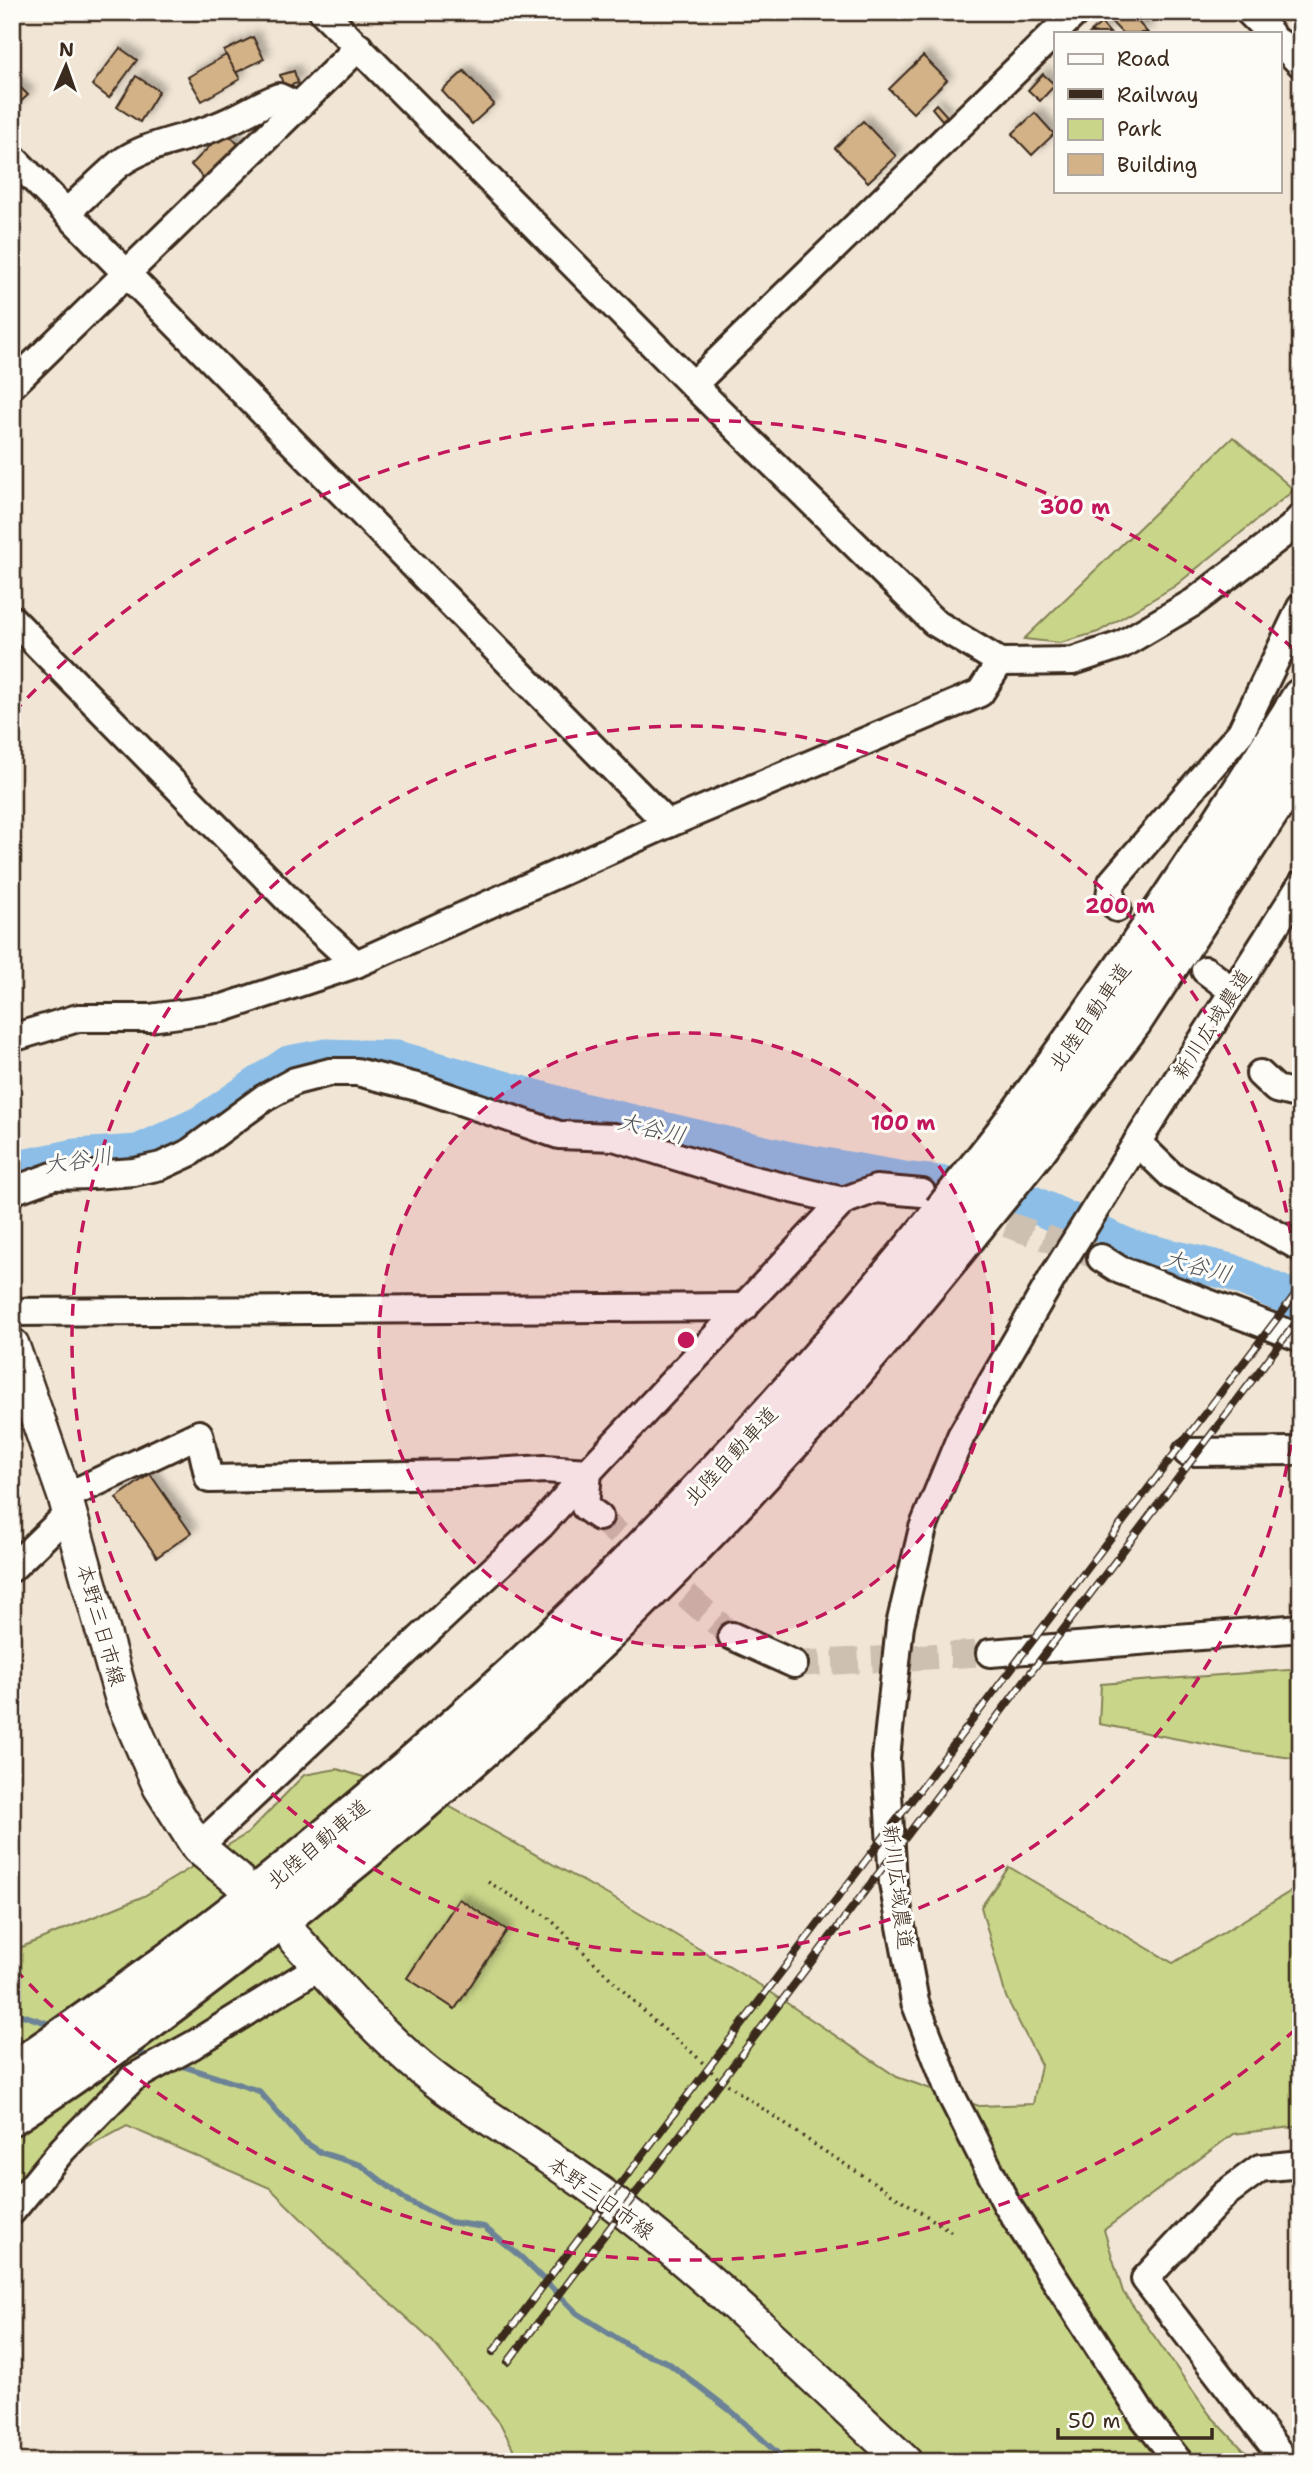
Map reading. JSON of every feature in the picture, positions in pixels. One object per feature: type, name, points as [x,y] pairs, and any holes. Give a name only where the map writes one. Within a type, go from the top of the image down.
[{"type":"highway","name":"北陸自動車道","points":[[1020,1143],[1104,999],[1301,698]]},
{"type":"highway","name":"北陸自動車道","points":[[12,2073],[138,1985],[274,1882],[422,1757],[540,1649],[657,1535],[776,1409],[947,1209],[1020,1143],[1133,1020],[1301,763]]},
{"type":"highway","name":"北陸自動車道","points":[[12,2115],[157,2014],[292,1910],[420,1805],[541,1695],[683,1557],[804,1428],[915,1301],[947,1209]]},
{"type":"main road","name":"本野三日市線","points":[[12,1345],[67,1505],[123,1702],[160,1787],[198,1847],[237,1879]]},
{"type":"main road","name":"本野三日市線","points":[[295,1938],[378,2028],[435,2080],[591,2185],[627,2213],[745,2313],[905,2462]]},
{"type":"street","points":[[323,12],[934,622],[1000,662],[1073,662],[1121,645],[1194,602],[1291,528],[1301,517]]},
{"type":"street","points":[[1055,32],[1076,12]]},
{"type":"street","points":[[1249,12],[1269,32]]},
{"type":"street","points":[[693,384],[1054,33]]},
{"type":"street","points":[[1282,45],[1301,64]]},
{"type":"street","points":[[12,384],[359,47]]},
{"type":"street","points":[[67,212],[120,163],[142,152],[215,127],[279,97],[298,106]]},
{"type":"street","points":[[12,157],[668,824]]},
{"type":"street","points":[[1117,908],[1110,897],[1112,882],[1241,732],[1301,607]]},
{"type":"street","points":[[12,620],[307,919],[356,964]]},
{"type":"street","points":[[12,1038],[78,1018],[150,1018],[223,1008],[356,964],[668,824],[980,693],[1000,662]]},
{"type":"street","name":"新川広域農道","points":[[1178,2462],[1145,2419],[1007,2205],[950,2093],[915,2002],[893,1883],[886,1759],[900,1625],[923,1528],[961,1436],[1130,1152],[1301,885]]},
{"type":"street","points":[[1205,970],[1233,991]]},
{"type":"street","points":[[12,1191],[53,1176],[134,1172],[161,1166],[189,1153],[264,1098],[295,1081],[330,1072],[357,1072],[425,1088],[559,1135],[614,1138],[746,1178],[843,1201]]},
{"type":"street","points":[[1260,1074],[1276,1089],[1301,1095]]},
{"type":"street","points":[[1130,1152],[1301,1248]]},
{"type":"street","points":[[198,1847],[541,1525],[843,1201],[876,1189],[947,1209]]},
{"type":"street","points":[[1101,1258],[1120,1270],[1301,1338]]},
{"type":"street","points":[[12,1311],[745,1307]]},
{"type":"street","points":[[12,1568],[67,1505],[200,1434],[209,1479],[460,1474],[545,1469],[588,1472]]},
{"type":"street","points":[[1186,1452],[1301,1451]]},
{"type":"street","points":[[588,1472],[585,1507],[599,1517]]},
{"type":"street","points":[[990,1653],[1301,1628]]},
{"type":"street","points":[[732,1636],[794,1664]]},
{"type":"street","points":[[12,2211],[63,2150],[133,2078],[193,2045],[320,1966]]},
{"type":"street","points":[[1286,2462],[1145,2279],[1225,2194],[1260,2168],[1301,2164]]},
{"type":"path","points":[[488,1882],[548,1918],[655,2022],[717,2077],[821,2149],[952,2232]]},
{"type":"green space","points":[[1233,437],[1294,490],[1175,586],[1098,632],[1060,643],[1024,639]]},
{"type":"green space","points":[[1301,1669],[1301,1759],[1246,1752],[1099,1724],[1101,1684]]},
{"type":"green space","points":[[337,1769],[436,1799],[615,1899],[760,1985],[897,2077],[979,2106],[1033,2104],[1041,2065],[1006,1997],[981,1907],[1009,1867],[1173,1963],[1301,1885],[1301,2126],[1233,2134],[1104,2230],[1123,2292],[1210,2415],[1255,2462],[520,2462],[500,2423],[433,2342],[348,2265],[270,2188],[127,2126],[12,2188],[12,1951],[144,1896],[248,1833],[304,1775]]},
{"type":"building","points":[[1113,12],[1129,12],[1147,32],[1121,32],[1107,17]]},
{"type":"building","points":[[1137,12],[1152,12],[1154,15],[1147,22]]},
{"type":"building","points":[[1101,23],[1109,32],[1091,32]]},
{"type":"building","points":[[253,37],[264,59],[235,73],[224,51]]},
{"type":"building","points":[[120,48],[137,60],[109,98],[92,85]]},
{"type":"building","points":[[226,55],[240,79],[202,101],[188,77]]},
{"type":"building","points":[[923,56],[947,80],[913,113],[889,89]]},
{"type":"building","points":[[294,71],[298,83],[284,87],[280,75]]},
{"type":"building","points":[[464,71],[494,104],[472,124],[442,91]]},
{"type":"building","points":[[1043,74],[1054,84],[1040,101],[1028,90]]},
{"type":"building","points":[[136,76],[159,91],[140,122],[117,107]]},
{"type":"building","points":[[12,79],[28,95],[12,110]]},
{"type":"building","points":[[936,104],[947,116],[942,120],[932,108]]},
{"type":"building","points":[[1035,113],[1054,134],[1032,155],[1012,134]]},
{"type":"building","points":[[863,121],[896,156],[868,182],[835,148]]},
{"type":"building","points":[[225,131],[242,148],[207,181],[191,165]]},
{"type":"building","points":[[150,1474],[191,1533],[157,1557],[116,1498]]},
{"type":"building","points":[[459,1899],[507,1930],[455,2009],[407,1978]]},
{"type":"waterway","name":"大谷川","points":[[12,1170],[75,1157],[138,1153],[201,1124],[289,1064],[326,1057],[397,1059],[578,1110],[790,1160],[910,1181],[1004,1191],[1130,1248],[1231,1272],[1301,1302]]},
{"type":"waterway","points":[[12,2010],[56,2026]]},
{"type":"waterway","points":[[129,2050],[152,2057]]},
{"type":"waterway","points":[[176,2064],[259,2091],[303,2141],[322,2153],[361,2165],[406,2200],[450,2222],[484,2227],[521,2257],[577,2313],[637,2351],[667,2362],[731,2411],[787,2462]]},
{"type":"tunnel","points":[[970,1211],[1101,1258]]},
{"type":"tunnel","points":[[599,1517],[732,1636]]},
{"type":"tunnel","points":[[794,1664],[990,1653]]},
{"type":"railway","points":[[493,2352],[1301,1287]]},
{"type":"railway","points":[[508,2362],[1301,1316]]}]
